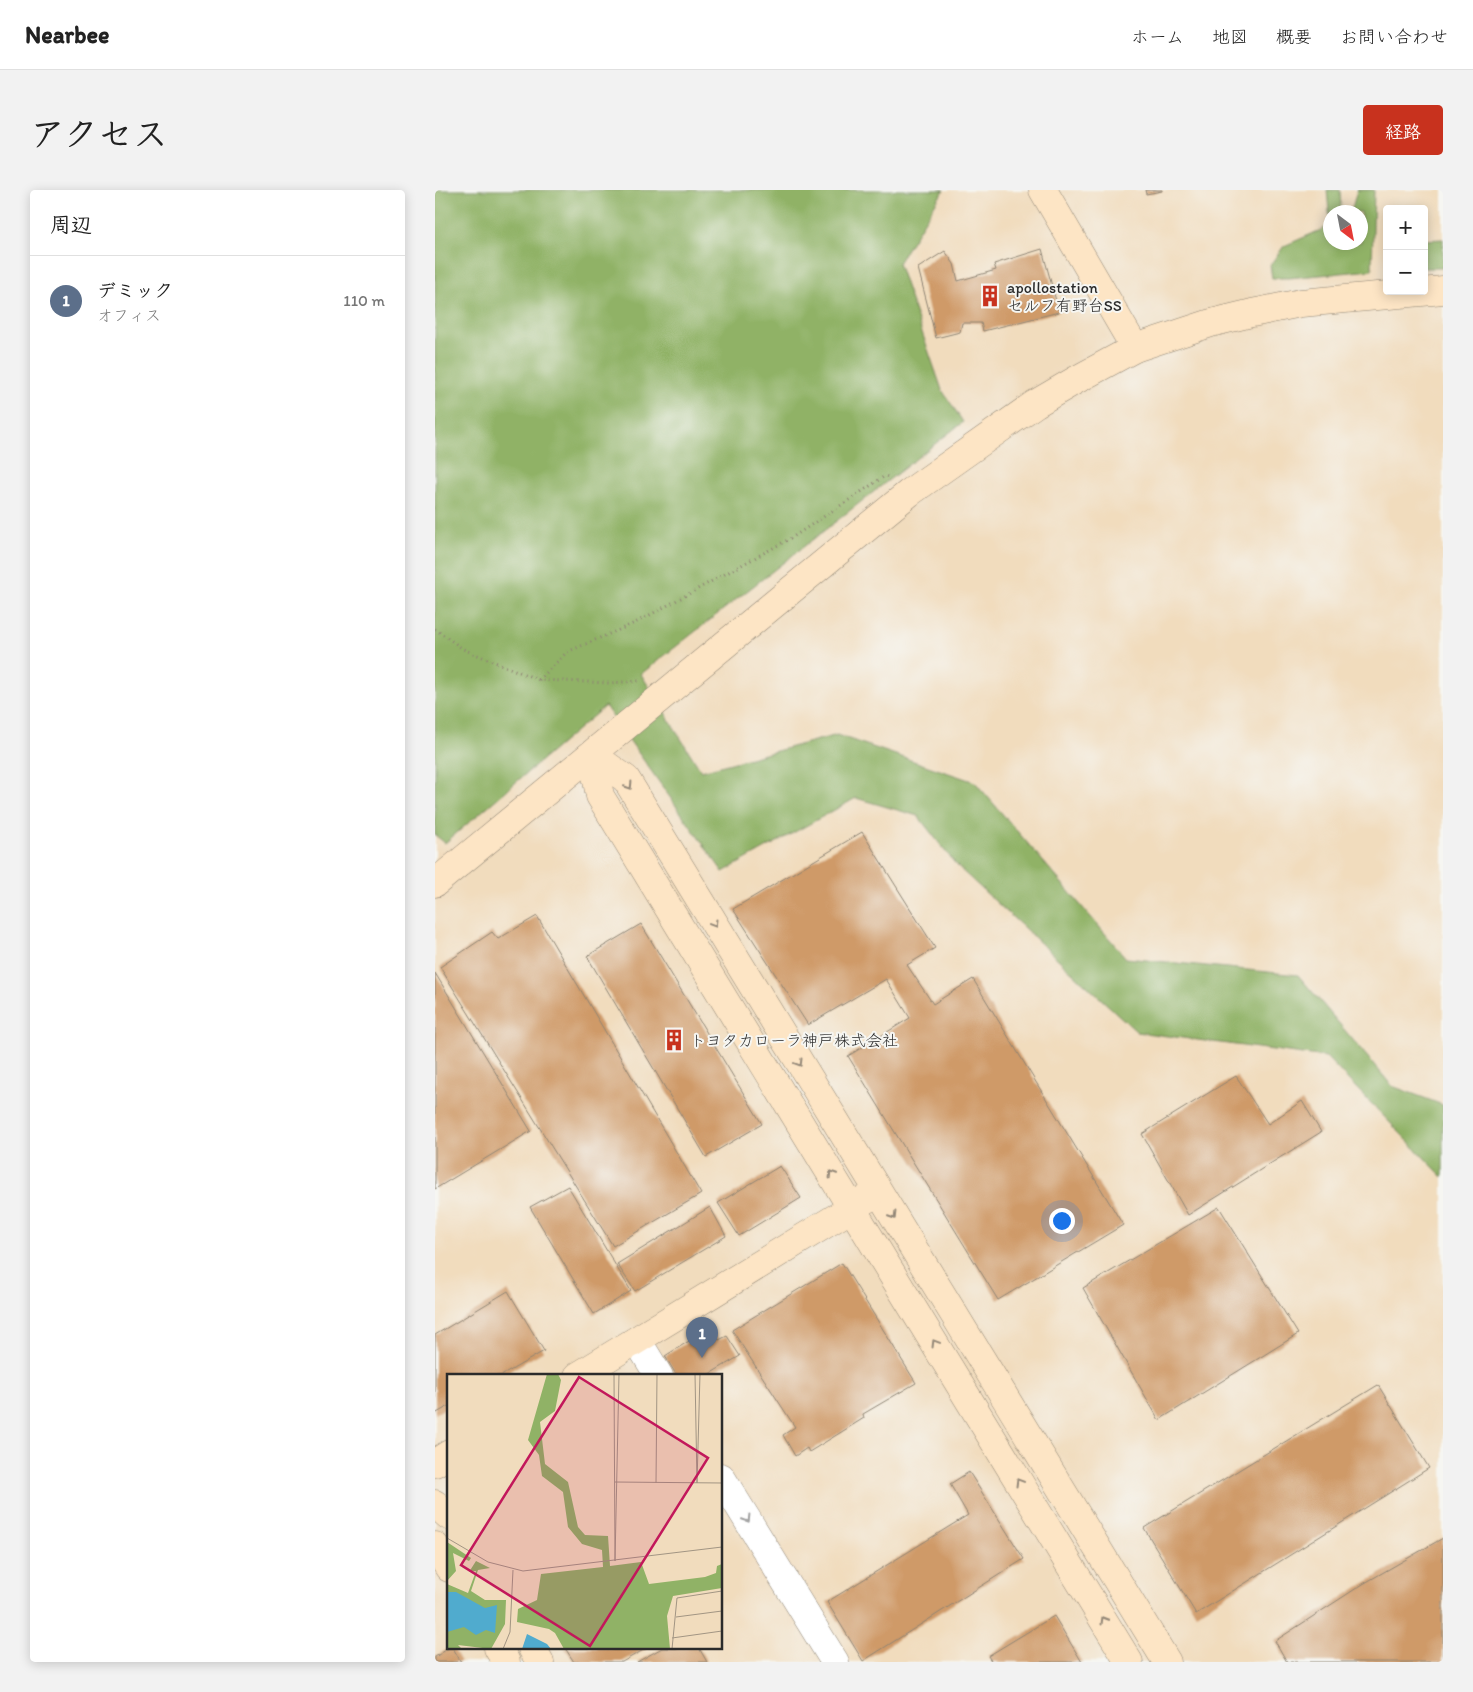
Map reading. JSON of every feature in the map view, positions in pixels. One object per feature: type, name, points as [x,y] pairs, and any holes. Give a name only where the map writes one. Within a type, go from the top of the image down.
[{"type":"street","points":[[1043,190],[1135,348]]},
{"type":"street","points":[[435,884],[912,491],[1035,404],[1105,363],[1135,348],[1211,323],[1301,303],[1443,290]]},
{"type":"street","points":[[592,755],[625,779],[1167,1662]]},
{"type":"street","points":[[592,755],[601,796],[1129,1662]]},
{"type":"street","points":[[581,1374],[878,1192]]},
{"type":"street","points":[[637,1340],[658,1374]]},
{"type":"street","points":[[435,1463],[447,1455]]},
{"type":"street","points":[[723,1480],[835,1662]]},
{"type":"street","points":[[435,1504],[447,1514]]},
{"type":"street","points":[[435,1546],[447,1565]]},
{"type":"street","points":[[499,1650],[506,1662]]},
{"type":"street","points":[[533,1650],[540,1662]]},
{"type":"path","points":[[539,680],[567,652],[635,623],[793,537],[885,476],[905,480],[912,491]]},
{"type":"path","points":[[435,629],[463,649],[539,680],[609,683],[639,681],[645,688]]},
{"type":"green space","points":[[435,190],[944,190],[898,263],[942,390],[963,422],[641,674],[701,771],[837,735],[975,782],[1126,958],[1298,975],[1392,1086],[1443,1105],[1443,1177],[1326,1057],[1137,1032],[957,866],[918,816],[856,798],[723,872],[605,706],[445,843],[435,835]]},
{"type":"green space","points":[[1327,190],[1340,190],[1341,205],[1328,205]]},
{"type":"green space","points":[[1357,190],[1374,190],[1372,270],[1272,278],[1270,265],[1284,246],[1323,229],[1323,250],[1368,250],[1368,205],[1353,205]]},
{"type":"green space","points":[[1443,239],[1443,268],[1428,268],[1428,240]]},
{"type":"building","points":[[1145,190],[1162,190],[1162,191],[1146,194]]},
{"type":"building","name":"apollostation セルフ有野台SS","points":[[1042,249],[1059,312],[983,331],[981,323],[962,323],[960,332],[936,338],[918,268],[945,251],[954,264],[958,281],[996,270],[994,264]]},
{"type":"building","points":[[862,832],[935,948],[907,965],[933,1004],[973,979],[1123,1225],[998,1300],[848,1056],[910,1018],[886,979],[808,1025],[733,909]]},
{"type":"building","points":[[537,916],[701,1194],[613,1246],[440,967],[492,932],[498,939]]},
{"type":"building","name":"トヨタカローラ神戸株式会社","points":[[641,924],[762,1124],[706,1157],[587,956]]},
{"type":"building","points":[[435,973],[531,1131],[435,1189]]},
{"type":"building","points":[[1236,1076],[1268,1124],[1302,1101],[1321,1132],[1188,1215],[1142,1134]]},
{"type":"building","points":[[780,1166],[801,1198],[739,1236],[718,1203]]},
{"type":"building","points":[[568,1186],[631,1291],[594,1314],[530,1207]]},
{"type":"building","points":[[710,1207],[726,1236],[635,1291],[617,1264]]},
{"type":"building","points":[[1219,1207],[1298,1334],[1159,1420],[1083,1288]]},
{"type":"building","points":[[842,1263],[916,1383],[863,1414],[864,1418],[809,1452],[807,1448],[795,1456],[783,1435],[795,1427],[732,1330]]},
{"type":"building","points":[[508,1291],[544,1351],[504,1374],[447,1374],[447,1407],[435,1414],[435,1335]]},
{"type":"building","points":[[710,1328],[719,1340],[727,1336],[740,1356],[709,1374],[676,1374],[665,1356]]},
{"type":"building","points":[[1378,1385],[1429,1468],[1196,1614],[1144,1528]]},
{"type":"building","points":[[969,1472],[1024,1559],[863,1661],[827,1602],[968,1515],[950,1484]]},
{"type":"building","points":[[1443,1538],[1443,1662],[1287,1662],[1275,1641],[1363,1584]]},
{"type":"building","points":[[1054,1616],[1082,1662],[992,1662],[988,1656]]},
{"type":"building","points":[[447,1649],[454,1650],[461,1662],[435,1662],[435,1657]]},
{"type":"building","points":[[566,1650],[643,1650],[622,1662],[574,1662]]},
{"type":"building","points":[[658,1650],[700,1650],[707,1662],[637,1662]]},
{"type":"place","name":"apollostation セルフ有野台SS","points":[[990,296]]},
{"type":"place","name":"トヨタカローラ神戸株式会社","points":[[674,1040]]},
{"type":"place","name":"デミック","points":[[702,1358]]}]
